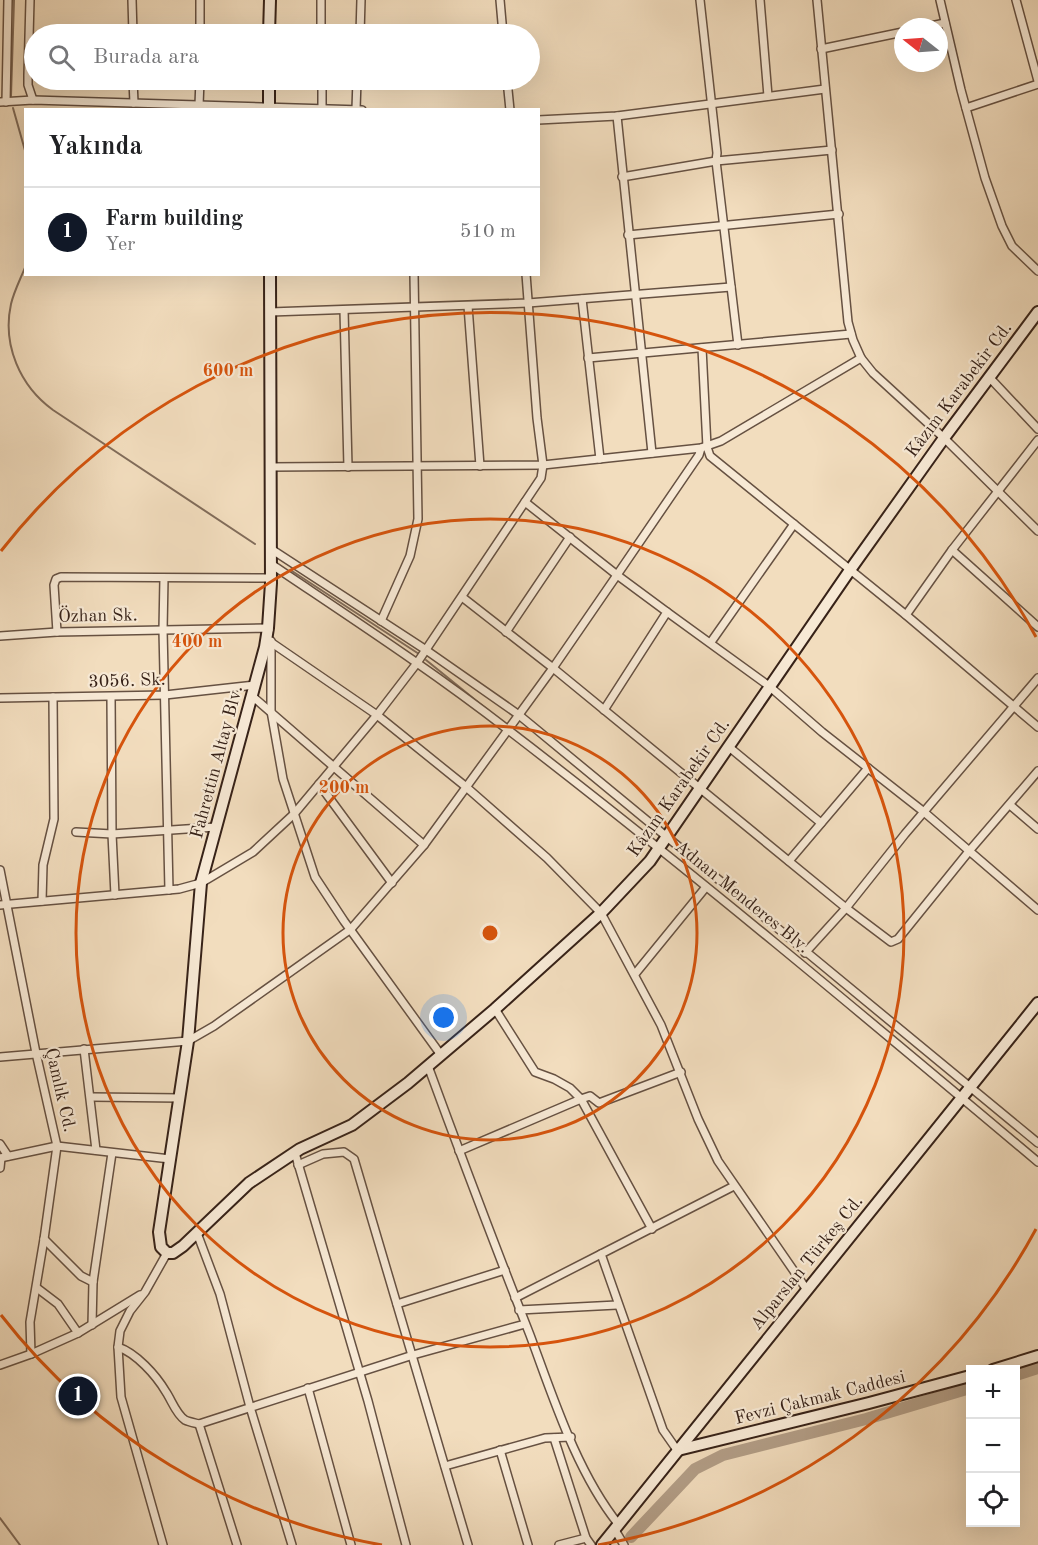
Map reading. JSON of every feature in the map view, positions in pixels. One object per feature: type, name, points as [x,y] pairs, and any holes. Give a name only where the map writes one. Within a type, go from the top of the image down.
[{"type":"street","points":[[8,0],[3,102],[33,100],[322,108],[322,90]]},
{"type":"street","points":[[29,24],[30,0]]},
{"type":"street","points":[[132,0],[133,24]]},
{"type":"street","points":[[200,0],[200,24]]},
{"type":"street","points":[[270,0],[270,24]]},
{"type":"street","points":[[321,0],[321,24]]},
{"type":"street","points":[[361,24],[362,0]]},
{"type":"street","points":[[500,0],[502,24]]},
{"type":"street","points":[[700,0],[738,345]]},
{"type":"street","points":[[760,0],[768,96]]},
{"type":"street","points":[[817,0],[850,334],[861,358],[873,373],[944,438],[1038,531]]},
{"type":"street","points":[[940,0],[944,18]]},
{"type":"street","points":[[966,108],[1038,83],[1016,0]]},
{"type":"street","points":[[821,49],[894,34]]},
{"type":"street","points":[[948,35],[986,178],[1006,236],[1020,256],[1038,271]]},
{"type":"street","points":[[540,120],[617,116],[825,89]]},
{"type":"street","points":[[30,90],[33,100]]},
{"type":"street","points":[[133,90],[134,103]]},
{"type":"street","points":[[199,105],[200,90]]},
{"type":"street","points":[[269,90],[269,108]]},
{"type":"street","points":[[356,108],[357,90]]},
{"type":"street","points":[[508,90],[510,108]]},
{"type":"street","points":[[617,116],[652,453]]},
{"type":"street","points":[[622,177],[716,161],[832,150]]},
{"type":"street","points":[[628,236],[839,214]]},
{"type":"street","name":"Fahrettin Altay Blv.","points":[[167,1253],[161,1247],[159,1232],[188,1041],[201,884],[254,691],[268,628],[271,578],[270,276]]},
{"type":"street","points":[[381,621],[410,556],[418,519],[414,276]]},
{"type":"street","points":[[3,904],[169,890],[201,884],[253,852],[294,814],[377,715],[426,650],[541,478],[543,465],[526,276]]},
{"type":"street","points":[[270,312],[528,303],[731,287]]},
{"type":"street","points":[[582,299],[600,459]]},
{"type":"street","points":[[468,306],[480,465]]},
{"type":"street","points":[[344,310],[348,467]]},
{"type":"street","name":"Kâzım Karabekir Cd.","points":[[167,1253],[173,1253],[183,1246],[249,1183],[295,1153],[352,1125],[428,1066],[601,913],[660,849],[665,837],[850,570],[1038,312]]},
{"type":"street","points":[[588,358],[850,334]]},
{"type":"street","points":[[0,1057],[188,1041],[214,1026],[351,929],[424,845],[553,668],[704,448],[702,348]]},
{"type":"street","points":[[271,466],[543,465],[704,448],[721,441],[861,358]]},
{"type":"street","points":[[989,377],[1038,429]]},
{"type":"street","points":[[906,615],[952,550],[1038,440]]},
{"type":"street","points":[[704,448],[713,458],[906,615],[1038,727]]},
{"type":"street","points":[[525,502],[617,575],[769,686],[822,732],[970,850],[1038,910]]},
{"type":"street","points":[[711,642],[794,524]]},
{"type":"street","points":[[506,632],[570,537]]},
{"type":"street","name":"Adnan Menderes Blv.","points":[[271,549],[426,650],[519,715],[1038,1143]]},
{"type":"street","points":[[952,550],[1038,627]]},
{"type":"street","name":"Adnan Menderes Blv.","points":[[271,564],[417,663],[507,729],[660,849],[1038,1162]]},
{"type":"street","points":[[57,632],[54,588],[57,578],[271,578]]},
{"type":"street","points":[[164,578],[163,630],[169,890]]},
{"type":"street","points":[[462,597],[553,668],[888,941],[896,942],[970,850],[1038,771]]},
{"type":"street","points":[[604,710],[667,612]]},
{"type":"street","points":[[268,628],[272,643],[271,711],[283,779],[315,877],[441,1055]]},
{"type":"street","name":"Özhan Sk.","points":[[0,636],[57,632],[268,628]]},
{"type":"street","points":[[272,643],[377,715],[465,786],[548,858],[601,913],[661,1024],[708,1141],[734,1186],[807,1290]]},
{"type":"street","points":[[805,953],[846,908],[1038,678]]},
{"type":"street","points":[[254,691],[271,711],[424,845]]},
{"type":"street","name":"3056. Sk.","points":[[0,698],[111,697],[254,691]]},
{"type":"street","points":[[42,901],[43,865],[54,819],[53,697]]},
{"type":"street","points":[[111,697],[112,834],[116,895]]},
{"type":"street","points":[[729,747],[821,823]]},
{"type":"street","points":[[789,861],[868,768]]},
{"type":"street","points":[[319,784],[392,883]]},
{"type":"street","points":[[1010,805],[1038,829]]},
{"type":"street","points":[[76,832],[112,834],[216,827]]},
{"type":"street","name":"Çamlık Cd.","points":[[0,870],[3,904],[57,1146],[30,1322],[31,1354]]},
{"type":"street","points":[[634,974],[706,887]]},
{"type":"street","name":"Alparslan Türkeş Cd.","points":[[602,1545],[1038,1003]]},
{"type":"street","points":[[495,1009],[535,1072],[570,1088],[581,1099],[652,1229]]},
{"type":"street","points":[[84,1049],[96,1150]]},
{"type":"street","points":[[428,1066],[519,1310],[590,1482],[617,1527],[624,1545]]},
{"type":"street","points":[[459,1151],[581,1099],[590,1096],[599,1103],[681,1072]]},
{"type":"street","points":[[91,1097],[180,1098]]},
{"type":"street","points":[[0,1144],[3,1157],[0,1168]]},
{"type":"street","points":[[3,1157],[57,1146],[170,1159]]},
{"type":"street","points":[[298,1166],[323,1154],[344,1152],[354,1159],[468,1545]]},
{"type":"street","points":[[92,1325],[93,1282],[112,1153]]},
{"type":"street","points":[[295,1153],[359,1371],[406,1545]]},
{"type":"street","points":[[515,1298],[734,1186]]},
{"type":"street","points":[[197,1233],[220,1294],[249,1407],[292,1545]]},
{"type":"street","points":[[44,1239],[81,1276],[93,1282]]},
{"type":"street","points":[[163,1545],[121,1397],[118,1347],[120,1331],[130,1311],[145,1292],[167,1253]]},
{"type":"street","points":[[601,1254],[663,1430],[677,1450]]},
{"type":"street","points":[[397,1304],[505,1270]]},
{"type":"street","points":[[37,1288],[58,1305],[78,1333]]},
{"type":"street","points":[[0,1365],[78,1333],[145,1292]]},
{"type":"street","points":[[519,1310],[618,1305]]},
{"type":"street","points":[[118,1347],[130,1351],[139,1358],[165,1390],[185,1420],[199,1424],[359,1371],[525,1324]]},
{"type":"street","points":[[1009,1365],[1038,1356]]},
{"type":"street","name":"Fevzi Çakmak Caddesi","points":[[677,1450],[966,1377]]},
{"type":"street","points":[[308,1388],[351,1545]]},
{"type":"street","points":[[199,1424],[237,1545]]},
{"type":"street","points":[[445,1466],[545,1438],[571,1437]]},
{"type":"street","points":[[554,1438],[586,1538],[591,1545]]},
{"type":"street","points":[[500,1450],[528,1545]]},
{"type":"street","points":[[559,1545],[586,1538]]},
{"type":"waterway","points":[[11,96],[14,0]]},
{"type":"waterway","points":[[13,108],[24,147]]},
{"type":"waterway","points":[[24,270],[11,304],[9,334],[16,363],[31,389],[53,410],[255,544]]},
{"type":"waterway","points":[[292,571],[419,654]]},
{"type":"waterway","points":[[426,660],[489,711]]},
{"type":"waterway","points":[[970,1101],[1038,1157]]},
{"type":"waterway","points":[[1020,1374],[1038,1368]]},
{"type":"waterway","points":[[631,1537],[695,1469],[723,1455],[866,1419],[966,1389]]},
{"type":"waterway","points":[[0,1518],[20,1545]]},
{"type":"place","name":"Farm building","points":[[78,1396]]}]
